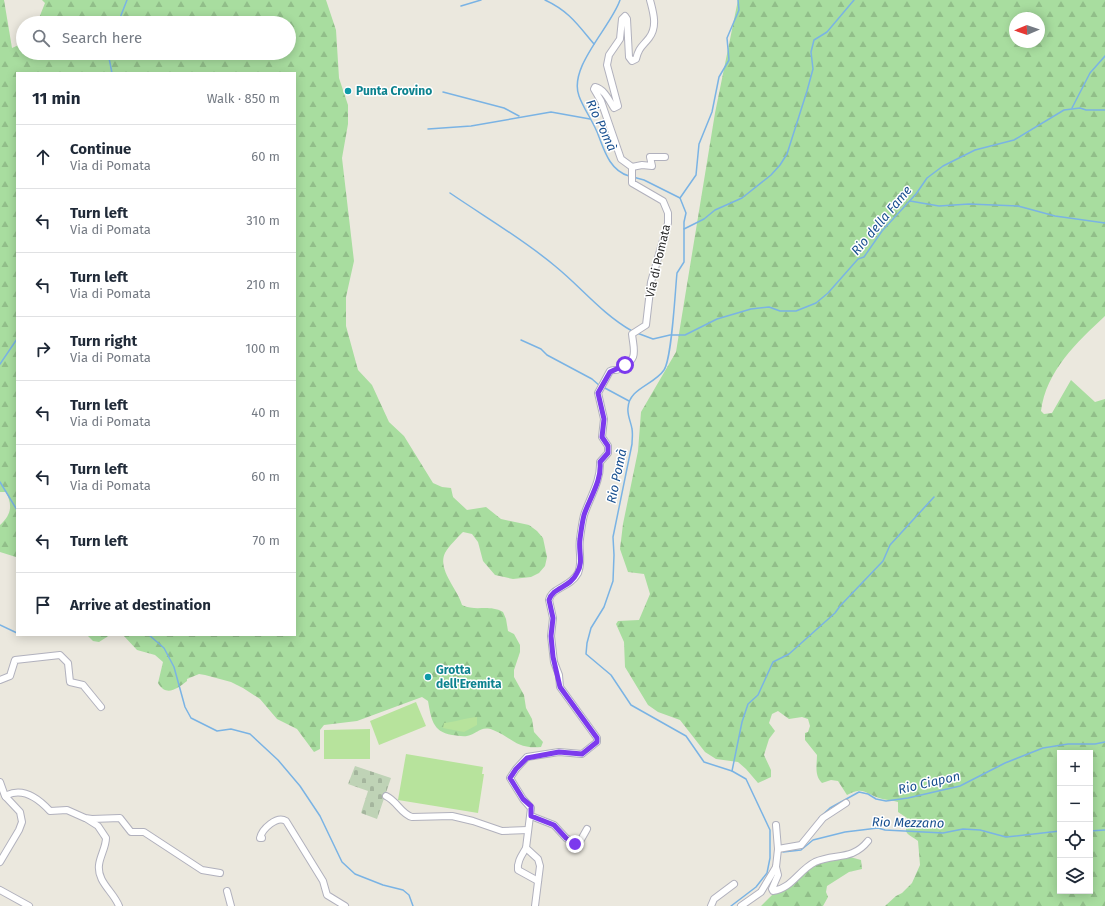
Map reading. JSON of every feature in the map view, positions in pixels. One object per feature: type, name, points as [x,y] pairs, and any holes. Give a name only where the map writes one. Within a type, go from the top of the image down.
[{"type":"street","points":[[650,0],[655,18],[654,24],[650,37],[639,48],[636,60],[632,61],[629,57],[627,18],[625,16],[622,19],[620,39],[609,55],[606,65],[618,106],[614,108],[605,94],[598,87],[595,87],[594,89],[601,101],[621,159],[632,169],[642,165],[652,166],[650,157],[665,158]]},
{"type":"street","name":"Via di Pomata","points":[[531,816],[531,806],[523,799],[510,780],[513,773],[524,759],[559,752],[582,754],[597,742],[597,738],[560,687],[553,657],[551,636],[553,618],[549,600],[555,591],[571,582],[580,568],[579,542],[583,519],[599,478],[601,469],[600,462],[608,453],[608,446],[602,437],[604,419],[598,396],[599,391],[612,370],[620,368],[630,362],[634,356],[635,349],[632,334],[646,325],[651,282],[668,223],[667,210],[662,201],[633,185],[631,180],[632,169]]},
{"type":"street","points":[[0,680],[10,676],[15,660],[60,655],[68,663],[70,682],[83,685],[101,707]]},
{"type":"street","points":[[0,782],[6,797],[20,812],[22,825],[0,862]]},
{"type":"street","points":[[6,797],[12,793],[28,795],[42,802],[50,811],[67,810],[98,826],[106,838],[99,864],[102,881],[111,891],[119,906]]},
{"type":"street","points":[[386,796],[410,816],[452,816],[502,830],[528,830]]},
{"type":"street","points":[[778,849],[801,845],[823,818],[846,803]]},
{"type":"street","points":[[538,881],[518,870],[517,865],[526,848],[531,816],[554,825],[566,838],[578,845],[586,829]]},
{"type":"street","points":[[85,818],[120,818],[131,832],[144,832],[204,871],[220,873]]},
{"type":"street","points":[[262,838],[260,838],[261,834],[277,820],[282,819],[286,822],[323,881],[327,895],[345,906]]},
{"type":"street","points":[[776,825],[778,849],[776,867],[778,875],[772,889],[773,892],[786,887],[805,868],[814,863],[852,854],[863,847],[868,841]]},
{"type":"street","points":[[526,848],[534,855],[540,866],[535,906]]},
{"type":"street","points":[[741,906],[761,892],[776,867]]},
{"type":"street","points":[[712,904],[734,884]]},
{"type":"street","points":[[0,890],[29,906]]},
{"type":"street","points":[[227,891],[231,906]]},
{"type":"green space","points":[[0,0],[4,0],[12,48],[16,46],[16,60],[296,60],[296,16],[40,16],[45,3],[42,0],[326,0],[336,30],[339,78],[348,105],[348,124],[342,158],[354,261],[346,297],[346,326],[358,370],[372,385],[389,422],[404,436],[433,483],[442,487],[451,488],[453,497],[467,510],[486,507],[501,519],[529,525],[543,538],[547,557],[545,566],[539,573],[531,577],[513,579],[495,575],[483,561],[478,542],[472,534],[463,532],[447,550],[443,559],[446,573],[462,605],[472,608],[492,609],[503,612],[508,631],[514,634],[520,645],[520,652],[514,670],[514,677],[524,695],[526,708],[532,719],[534,732],[543,742],[541,747],[520,745],[500,733],[489,729],[482,729],[465,736],[452,735],[440,731],[436,727],[430,713],[428,701],[422,697],[357,721],[324,725],[320,730],[320,749],[314,752],[297,729],[277,719],[260,699],[231,682],[199,674],[187,679],[187,681],[176,689],[168,691],[164,690],[158,683],[163,662],[155,655],[137,650],[124,636],[296,636],[296,72],[16,72],[16,557],[0,552],[0,525],[9,514],[10,502],[6,492],[0,492]]},
{"type":"green space","points":[[738,0],[1105,0],[1105,316],[1064,358],[1049,383],[1044,396],[1041,411],[1044,414],[1052,413],[1071,380],[1095,402],[1105,399],[1105,906],[885,906],[912,883],[920,865],[918,841],[907,833],[907,818],[898,812],[898,802],[879,798],[864,791],[857,791],[847,795],[838,781],[831,780],[822,783],[819,780],[816,766],[817,755],[805,740],[805,733],[808,732],[810,726],[808,719],[802,717],[789,719],[778,711],[772,714],[769,723],[775,731],[769,739],[764,755],[771,770],[771,777],[758,783],[738,762],[716,759],[705,752],[680,720],[658,712],[648,705],[625,667],[624,642],[616,624],[618,621],[639,620],[650,594],[644,574],[628,572],[620,549],[623,524],[638,451],[641,412],[676,352],[715,113]]},
{"type":"green space","points":[[88,636],[108,636],[99,642],[93,641]]},
{"type":"green space","points":[[416,702],[426,726],[379,745],[370,721]]},
{"type":"green space","points":[[477,717],[477,725],[464,732],[443,728],[444,723]]},
{"type":"green space","points":[[370,729],[370,759],[324,759],[324,730]]},
{"type":"green space","points":[[406,754],[483,767],[482,774],[484,774],[478,813],[398,800]]},
{"type":"green space","points":[[355,766],[391,778],[377,819],[361,813],[368,791],[348,784]]},
{"type":"green space","points":[[850,857],[861,860],[862,869],[849,872],[827,886],[826,892],[828,897],[823,906],[761,906],[773,894],[782,892],[807,870],[818,863]]},
{"type":"waterway","points":[[121,16],[127,0]]},
{"type":"waterway","points":[[461,6],[481,0]]},
{"type":"waterway","points":[[545,0],[567,14],[594,44]]},
{"type":"waterway","name":"Rio Pomà","points":[[620,0],[615,11],[585,60],[577,85],[581,101],[610,161],[613,166],[623,174],[629,176]]},
{"type":"waterway","points":[[680,198],[696,175],[699,144],[712,112],[719,77],[729,60],[727,38],[739,10],[738,0]]},
{"type":"waterway","points":[[684,229],[704,219],[715,210],[742,198],[771,175],[780,165],[787,154],[813,69],[811,52],[814,40],[827,32],[854,0]]},
{"type":"waterway","points":[[1072,108],[1090,73],[1105,56]]},
{"type":"waterway","points":[[109,60],[112,72]]},
{"type":"waterway","points":[[443,92],[504,108],[519,116]]},
{"type":"waterway","name":"Rio della Fame","points":[[637,333],[653,339],[670,335],[685,335],[717,319],[751,309],[769,307],[780,311],[796,311],[816,303],[828,293],[858,259],[864,257],[882,231],[916,194],[927,178],[943,166],[975,150],[1014,140],[1064,110],[1080,108],[1086,110],[1105,110]]},
{"type":"waterway","points":[[428,129],[471,126],[551,112],[590,119]]},
{"type":"waterway","name":"Rio Pomà","points":[[633,177],[644,180],[680,198],[686,213],[684,222],[684,262],[677,273],[671,339],[667,363],[660,375],[637,391],[629,401],[628,411],[632,426],[632,444],[613,537],[613,581],[604,607],[591,628],[586,654],[611,675],[631,705],[686,736],[704,762],[732,771],[746,779],[770,830],[770,858],[767,873],[756,887],[731,906]]},
{"type":"waterway","points":[[450,193],[543,256],[565,274],[611,317],[632,331]]},
{"type":"waterway","points":[[910,201],[939,206],[969,204],[1018,206],[1055,216],[1105,223]]},
{"type":"waterway","points":[[0,364],[16,340]]},
{"type":"waterway","points":[[521,340],[541,349],[547,355],[592,379],[600,386]]},
{"type":"waterway","points":[[603,387],[629,401]]},
{"type":"waterway","points":[[0,482],[16,508]]},
{"type":"waterway","points":[[732,771],[742,722],[748,704],[758,695],[773,662],[789,654],[835,613],[883,561],[890,545],[934,497]]},
{"type":"waterway","points":[[0,625],[16,633]]},
{"type":"waterway","points":[[150,636],[164,648],[174,667],[185,707],[191,718],[217,731],[231,729],[250,734],[278,760],[300,786],[320,816],[342,862],[355,874],[383,885],[403,890],[409,895],[413,906]]},
{"type":"waterway","name":"Rio Ciapon","points":[[819,818],[830,808],[859,792],[868,794],[876,799],[886,801],[908,798],[960,786],[1005,763],[1043,748],[1068,744],[1095,744],[1105,742]]},
{"type":"waterway","name":"Rio Mezzano","points":[[783,852],[801,850],[813,840],[845,832],[878,828],[885,830],[943,833],[963,829],[980,830],[1006,837],[1057,831]]},
{"type":"waterway","name":"Rio Mezzano","points":[[1093,831],[1105,830]]},
{"type":"place","name":"Punta Crovino","points":[[348,91]]},
{"type":"place","name":"Grotta dell'Eremita","points":[[428,677]]},
{"type":"route","points":[[575,844],[566,838],[554,825],[531,816],[531,806],[523,799],[511,782],[510,778],[524,759],[559,752],[582,754],[597,743],[597,738],[566,698],[560,687],[559,675],[556,670],[553,657],[551,636],[553,618],[549,600],[555,591],[567,586],[571,582],[580,568],[581,560],[579,542],[584,514],[599,478],[601,469],[600,462],[608,453],[608,446],[603,440],[601,433],[604,425],[604,419],[598,393],[609,373],[612,370],[619,369],[625,365]]}]
